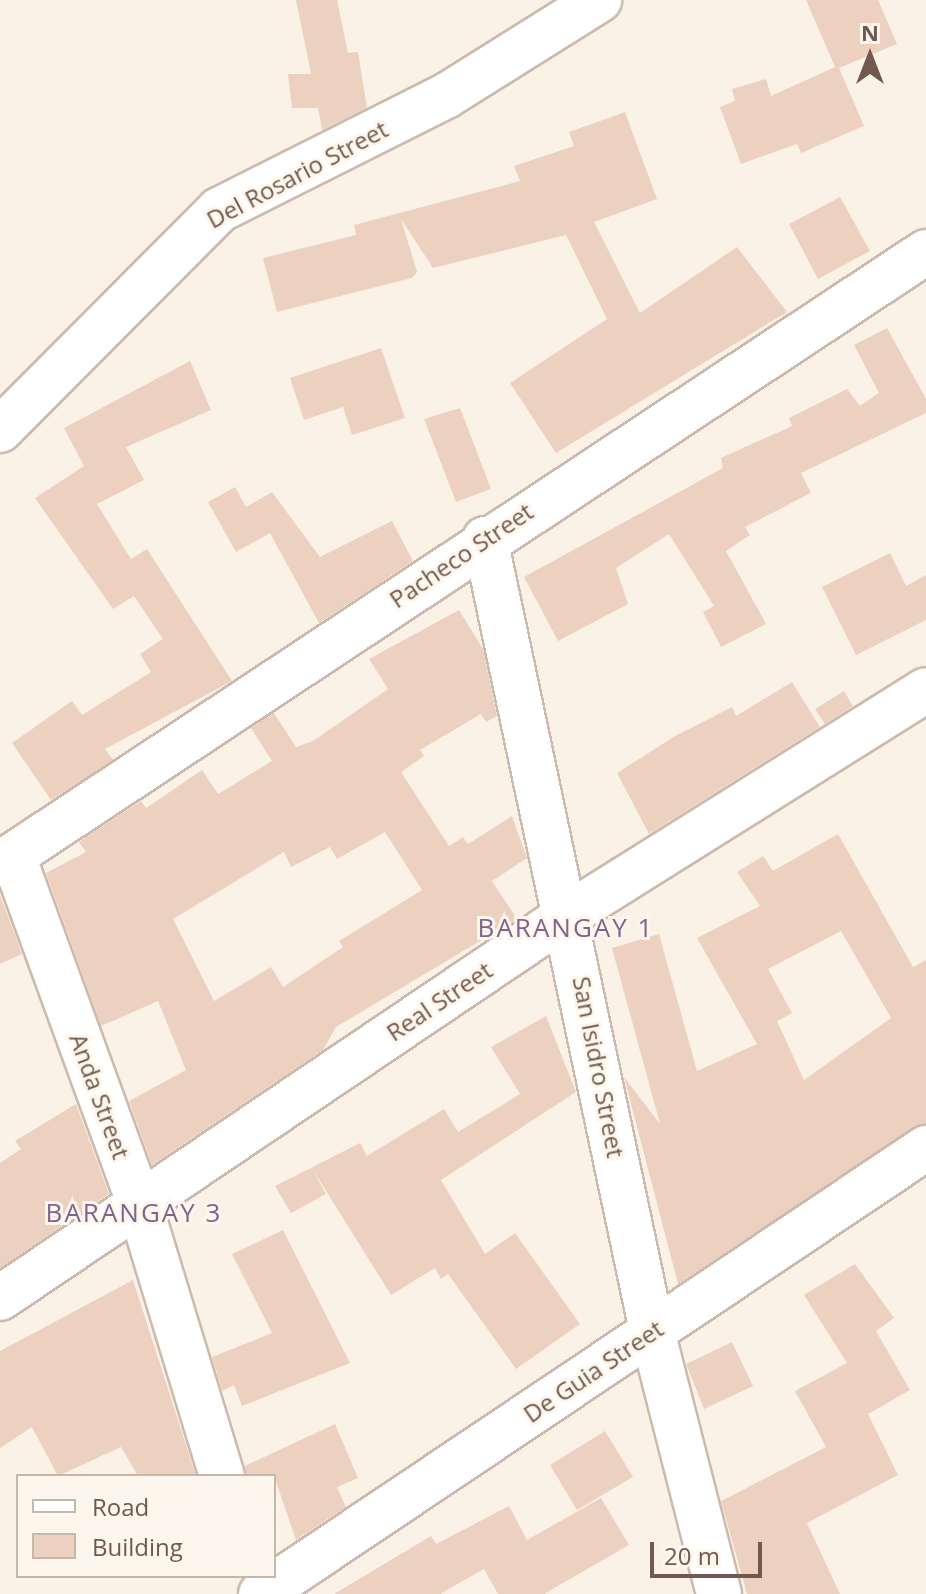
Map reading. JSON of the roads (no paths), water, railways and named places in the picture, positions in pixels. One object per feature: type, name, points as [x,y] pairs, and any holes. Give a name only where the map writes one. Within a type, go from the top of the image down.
[{"type":"street","name":"Del Rosario Street","points":[[0,430],[219,210],[446,96],[599,0]]},
{"type":"street","name":"Pacheco Street","points":[[6,860],[485,539],[926,252]]},
{"type":"street","name":"San Isidro Street","points":[[485,539],[569,914],[652,1331],[719,1594]]},
{"type":"street","name":"Real Street","points":[[0,1298],[569,914],[926,690]]},
{"type":"street","name":"Anda Street","points":[[6,860],[139,1203],[221,1474]]},
{"type":"street","name":"De Guia Street","points":[[259,1594],[926,1148]]},
{"type":"district","name":"BARANGAY 1","points":[[566,928]]},
{"type":"district","name":"BARANGAY 3","points":[[134,1213]]}]
